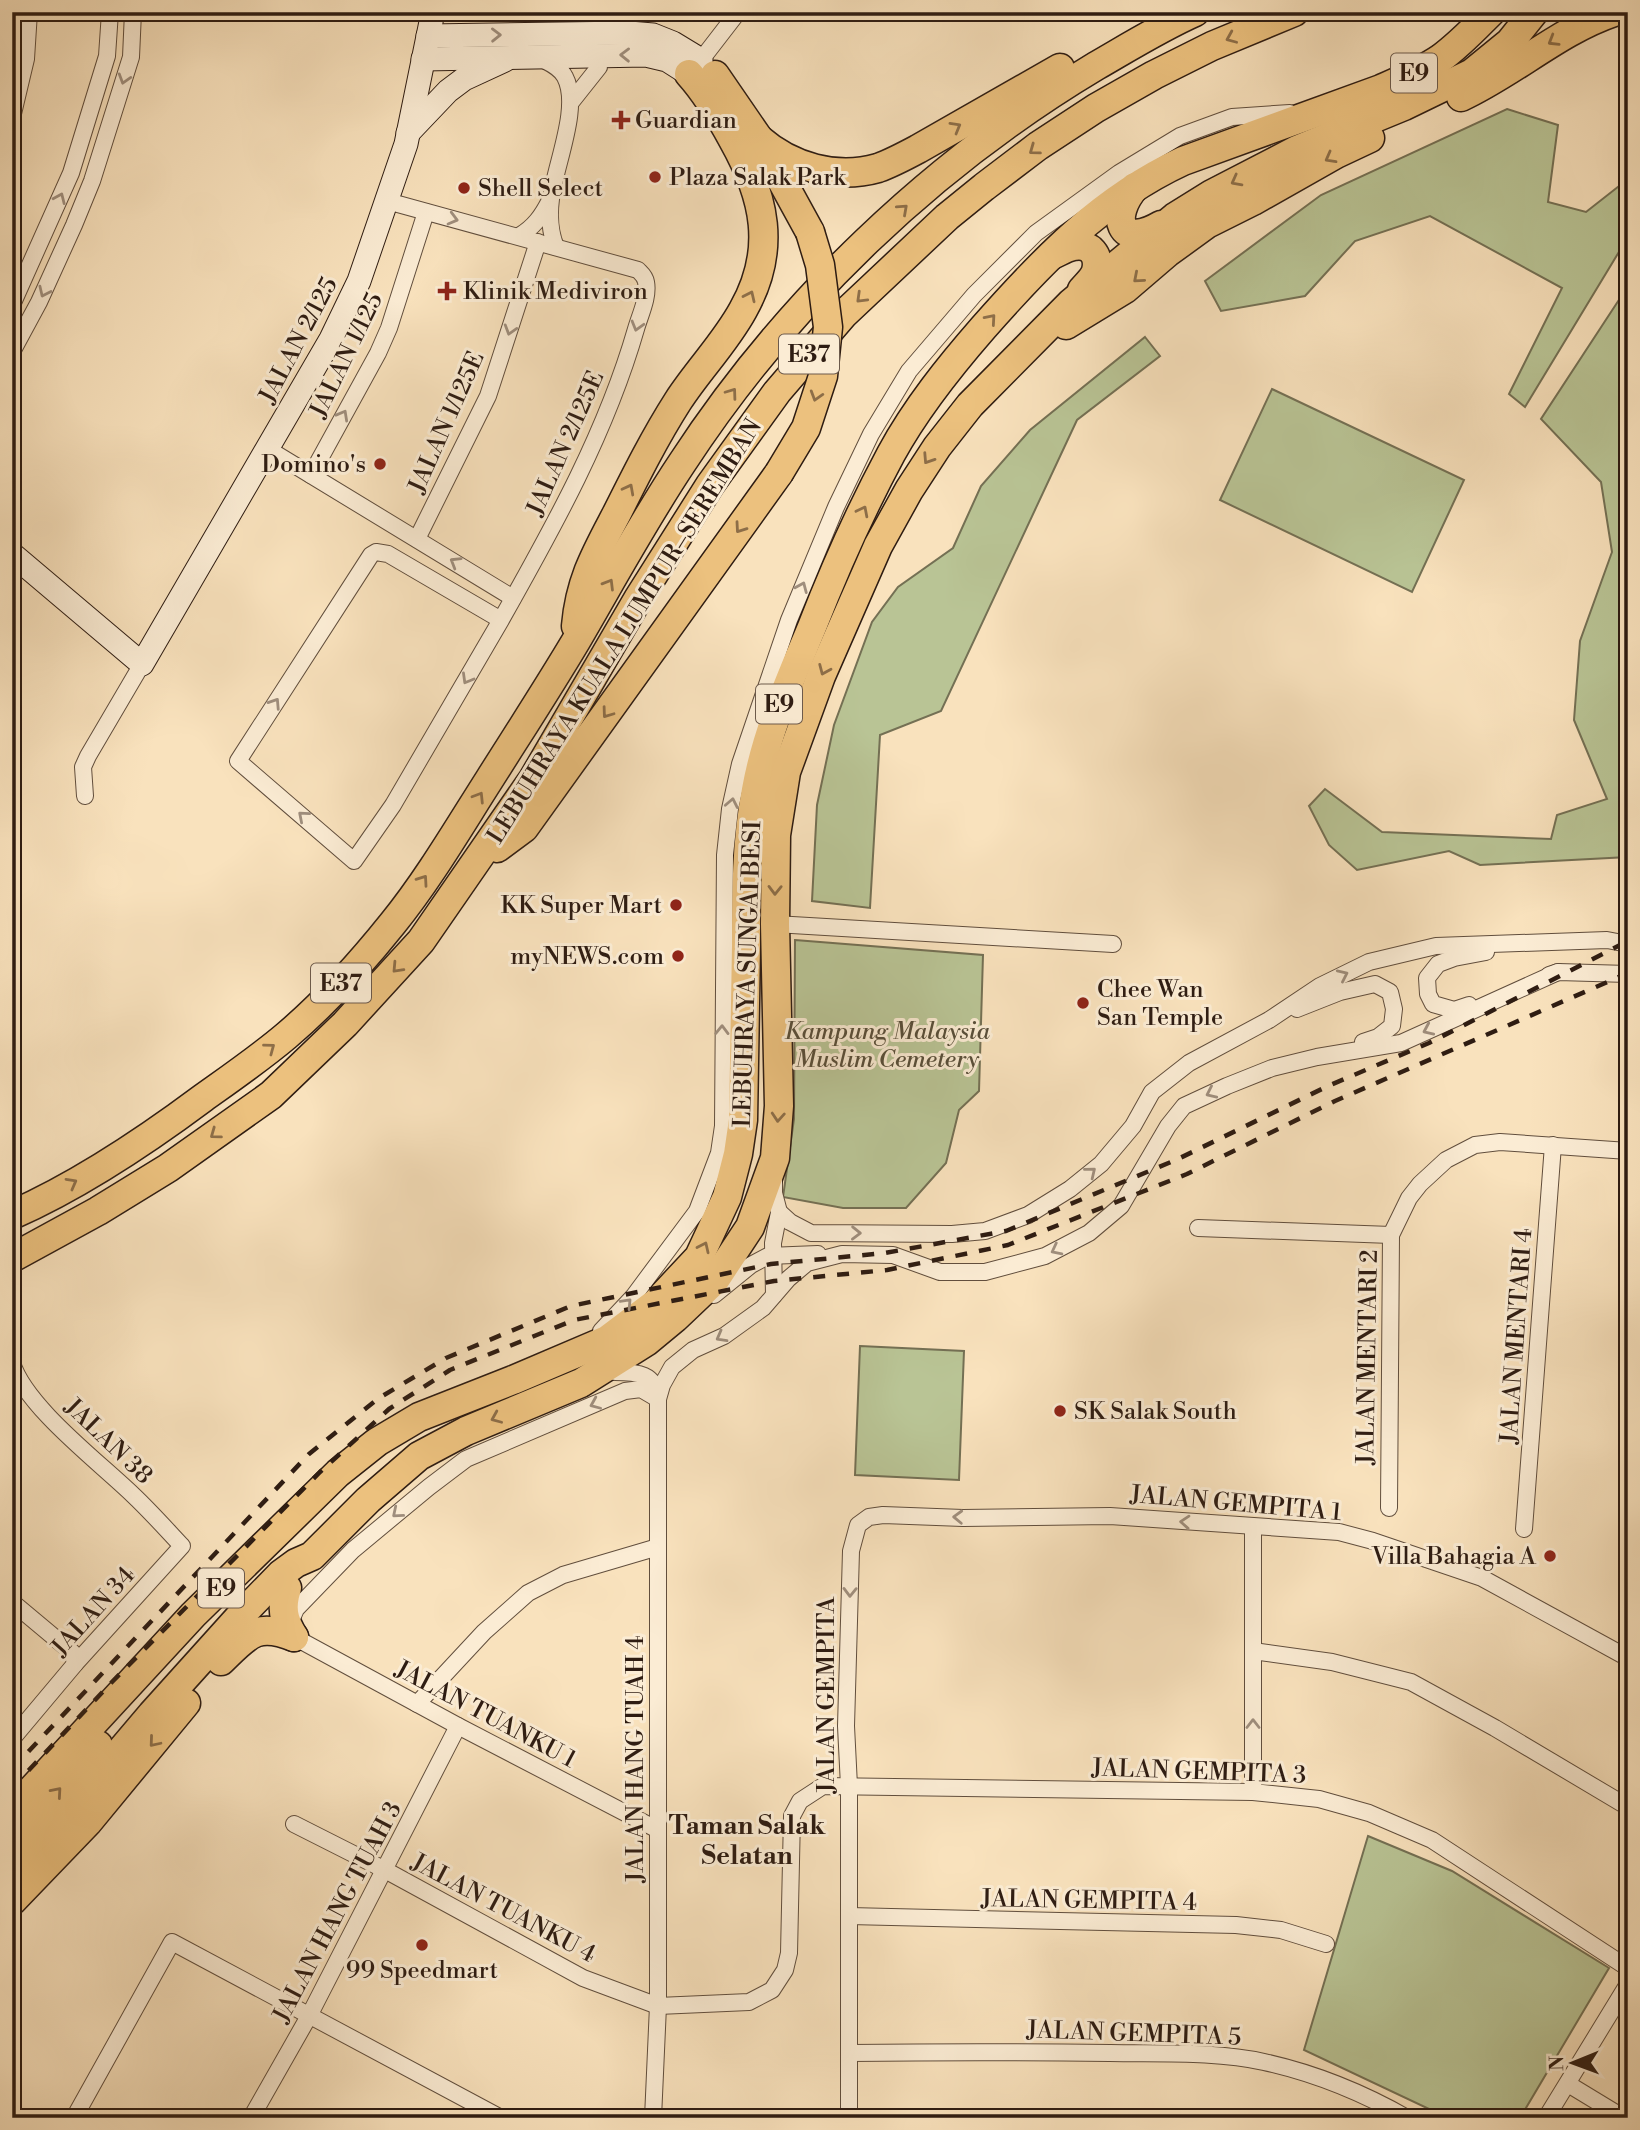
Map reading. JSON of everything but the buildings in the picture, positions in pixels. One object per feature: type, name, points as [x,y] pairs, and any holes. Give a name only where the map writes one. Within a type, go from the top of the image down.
[{"type":"highway","name":"LEBUHRAYA KUALA LUMPUR–SEREMBAN","points":[[12,1216],[93,1172],[163,1128],[286,1036],[333,991],[394,922],[471,808],[575,643],[682,463],[739,382],[845,262],[974,150],[1072,80],[1174,21],[1195,12]]},
{"type":"highway","name":"LEBUHRAYA KUALA LUMPUR–SEREMBAN","points":[[12,1258],[98,1211],[168,1168],[271,1094],[345,1024],[421,942],[533,779],[638,598],[710,485],[777,392],[844,314],[947,217],[1038,146],[1096,108],[1154,75],[1212,46],[1294,12]]},
{"type":"highway","name":"LEBUHRAYA SUNGAI BESI","points":[[12,1811],[193,1615],[338,1473],[377,1442],[419,1417],[607,1340],[656,1303],[699,1257],[727,1197],[743,1120],[747,865],[756,789],[778,708],[835,568],[892,452],[946,371],[1048,257],[1087,221],[1137,185],[1219,146],[1381,89],[1411,75],[1441,58],[1491,12]]},
{"type":"highway","name":"LEBUHRAYA SUNGAI BESI","points":[[12,1870],[80,1799],[152,1714],[281,1574],[312,1556],[368,1500],[419,1456],[466,1431],[581,1383],[646,1342],[676,1318],[715,1280],[750,1227],[775,1158],[779,1106],[776,835],[786,772],[821,676],[878,545],[937,447],[970,405],[1071,303],[1175,217],[1212,194],[1297,150],[1404,106],[1472,73],[1510,42],[1534,12]]},
{"type":"highway","points":[[1026,348],[1125,289],[1167,253],[1208,224],[1336,153],[1485,86],[1573,29],[1614,12]]},
{"type":"highway","points":[[759,139],[782,156],[808,166],[841,173],[868,170],[918,149],[1077,59],[1119,52]]},
{"type":"highway","points":[[482,854],[502,846],[524,828],[779,472],[806,428],[822,376],[828,327],[820,265],[810,232],[759,139],[718,79],[695,67]]},
{"type":"highway","points":[[575,643],[577,609],[588,566],[666,421],[742,312],[757,279],[761,262],[763,218],[757,189],[695,67]]},
{"type":"highway","points":[[1137,185],[1122,207],[1121,224],[1125,231],[1135,236],[1148,233],[1175,217]]},
{"type":"highway","points":[[1048,257],[1078,245],[1088,247],[1095,255],[1096,272],[1071,303]]},
{"type":"highway","points":[[12,1843],[193,1637],[222,1608],[341,1491],[459,1401]]},
{"type":"highway","points":[[12,1901],[88,1822],[221,1661],[301,1574],[312,1556]]},
{"type":"highway","points":[[243,1639],[266,1630],[291,1632],[283,1615],[282,1603],[287,1588]]},
{"type":"highway","points":[[12,1901],[80,1799]]},
{"type":"street","points":[[12,118],[26,59],[29,12]]},
{"type":"street","points":[[12,305],[71,173],[107,55],[110,12]]},
{"type":"street","points":[[12,352],[39,302],[92,181],[131,57],[133,12]]},
{"type":"street","name":"JALAN 2/125","points":[[142,664],[337,328],[359,281],[408,133],[433,12]]},
{"type":"street","points":[[695,67],[738,12]]},
{"type":"street","points":[[428,36],[629,33],[653,35],[673,43],[695,67]]},
{"type":"street","points":[[423,59],[646,55],[695,67]]},
{"type":"street","points":[[538,56],[556,66],[564,75],[572,101]]},
{"type":"street","points":[[408,133],[464,79],[510,57]]},
{"type":"street","points":[[556,247],[552,236],[550,201],[572,101],[599,67]]},
{"type":"street","points":[[580,1352],[633,1297],[697,1211],[719,1153],[723,1126],[725,855],[730,809],[740,764],[789,620],[836,507],[871,434],[909,371],[974,295],[1036,233],[1119,173],[1180,136],[1232,117],[1323,110]]},
{"type":"street","name":"JALAN 2/125E","points":[[387,201],[638,270],[645,277],[647,288],[632,343],[598,436],[544,544],[501,620],[393,805],[354,861],[238,761],[371,555],[376,552],[387,554],[501,620]]},
{"type":"street","points":[[519,236],[540,219],[550,201]]},
{"type":"street","name":"JALAN 1/125","points":[[311,475],[389,328],[426,212]]},
{"type":"street","name":"JALAN 1/125E","points":[[417,539],[488,397],[538,242]]},
{"type":"street","points":[[268,449],[513,598]]},
{"type":"street","points":[[12,554],[142,664],[83,767],[85,796]]},
{"type":"street","points":[[775,924],[1113,943]]},
{"type":"street","points":[[775,1158],[774,1193],[784,1217],[811,1233],[952,1234],[985,1231],[1028,1215],[1070,1189],[1101,1164],[1133,1126],[1152,1092],[1189,1063],[1269,1020],[1320,986],[1369,962],[1436,946],[1607,940],[1628,944]]},
{"type":"street","points":[[1540,942],[1454,958],[1438,964],[1427,978],[1428,994],[1433,1004],[1454,1010],[1558,972],[1628,974]]},
{"type":"street","points":[[581,1383],[615,1372],[643,1357],[677,1332],[705,1302],[751,1265],[768,1256],[893,1255],[940,1272],[985,1272],[1045,1256],[1089,1233],[1121,1206],[1168,1126],[1184,1106],[1272,1068],[1401,1042],[1558,972]]},
{"type":"street","points":[[1269,1020],[1340,992],[1375,984],[1390,992],[1394,1009],[1392,1026],[1378,1037],[1317,1057]]},
{"type":"street","name":"JALAN MENTARI 2","points":[[1389,1508],[1391,1235],[1409,1198],[1446,1160],[1475,1144],[1500,1142],[1628,1151]]},
{"type":"street","name":"JALAN MENTARI 4","points":[[1524,1529],[1553,1145]]},
{"type":"street","points":[[774,1295],[773,1243],[784,1217]]},
{"type":"street","points":[[1198,1228],[1391,1235]]},
{"type":"street","points":[[658,1399],[672,1367],[693,1350],[724,1336],[764,1308],[788,1279],[807,1263],[842,1254]]},
{"type":"street","name":"JALAN 38","points":[[12,1363],[20,1382],[40,1408],[133,1495],[182,1546]]},
{"type":"street","points":[[615,1372],[633,1372],[646,1377],[656,1387],[658,1399]]},
{"type":"street","points":[[291,1632],[296,1609],[353,1550],[429,1486],[466,1459],[625,1391],[641,1390],[658,1399]]},
{"type":"street","name":"JALAN HANG TUAH 4","points":[[653,2118],[658,2006],[658,1399]]},
{"type":"street","name":"JALAN GEMPITA 1","points":[[858,1525],[869,1517],[883,1515],[963,1518],[1111,1516],[1339,1532],[1482,1578],[1628,1658]]},
{"type":"street","name":"JALAN GEMPITA","points":[[849,2118],[849,1786],[846,1726],[851,1551],[858,1525]]},
{"type":"street","points":[[1253,1527],[1253,1792]]},
{"type":"street","name":"JALAN 34","points":[[12,1739],[75,1664],[182,1546]]},
{"type":"street","points":[[417,1704],[484,1632],[528,1594],[563,1575],[658,1547]]},
{"type":"street","points":[[12,1602],[73,1653],[75,1664]]},
{"type":"street","name":"JALAN TUANKU 1","points":[[291,1632],[417,1704],[658,1830]]},
{"type":"street","points":[[1253,1651],[1332,1661],[1411,1682],[1506,1734],[1628,1807]]},
{"type":"street","name":"JALAN HANG TUAH 3","points":[[251,2118],[309,2016],[458,1726]]},
{"type":"street","name":"JALAN GEMPITA 3","points":[[658,2006],[749,2002],[772,1990],[785,1970],[789,1953],[792,1816],[800,1801],[823,1786],[1253,1792],[1319,1798],[1369,1813],[1432,1840],[1628,1968]]},
{"type":"street","name":"JALAN TUANKU 4","points":[[294,1824],[386,1870],[583,1978],[658,2006]]},
{"type":"street","name":"JALAN GEMPITA 4","points":[[849,1916],[1236,1925],[1281,1930],[1326,1944]]},
{"type":"street","points":[[74,2118],[172,1942],[500,2118]]},
{"type":"street","points":[[1546,2118],[1628,1983]]},
{"type":"street","name":"JALAN GEMPITA 5","points":[[849,2053],[1176,2054],[1237,2057],[1262,2061],[1328,2080],[1399,2116]]},
{"type":"street","points":[[1567,2084],[1624,2118]]},
{"type":"green space","points":[[1507,109],[1558,125],[1548,202],[1586,212],[1628,179],[1628,237],[1525,407],[1509,394],[1562,288],[1430,216],[1355,241],[1305,296],[1221,311],[1205,281],[1321,195]]},
{"type":"green space","points":[[1628,286],[1628,857],[1480,865],[1449,851],[1357,870],[1329,845],[1309,806],[1325,789],[1382,832],[1551,839],[1557,815],[1607,799],[1574,720],[1580,641],[1612,552],[1601,482],[1541,419]]},
{"type":"green space","points":[[1145,337],[1160,356],[1077,420],[941,711],[880,735],[870,908],[812,901],[817,805],[834,725],[872,622],[898,587],[953,548],[981,486],[1030,430]]},
{"type":"green space","points":[[1272,389],[1464,480],[1412,592],[1220,500]]},
{"type":"green space","name":"Kampung Malaysia Muslim Cemetery","points":[[795,940],[983,955],[979,1091],[959,1110],[946,1163],[906,1208],[843,1208],[783,1197],[794,1119]]},
{"type":"green space","points":[[860,1346],[964,1351],[959,1480],[855,1475]]},
{"type":"green space","points":[[1368,1836],[1452,1871],[1609,1968],[1520,2118],[1448,2118],[1304,2050]]},
{"type":"railway","points":[[12,1769],[309,1454],[379,1398],[446,1358],[571,1306],[771,1264],[885,1253],[1006,1231],[1178,1159],[1328,1086],[1429,1043],[1628,941]]},
{"type":"railway","points":[[12,1788],[112,1682],[320,1472],[389,1409],[450,1370],[574,1320],[774,1281],[887,1270],[1008,1245],[1187,1174],[1335,1101],[1628,973]]},
{"type":"place","name":"Guardian","points":[[621,120]]},
{"type":"place","name":"Plaza Salak Park","points":[[655,177]]},
{"type":"place","name":"Shell Select","points":[[464,188]]},
{"type":"place","name":"Klinik Mediviron","points":[[447,291]]},
{"type":"place","name":"Domino's","points":[[380,464]]},
{"type":"place","name":"KK Super Mart","points":[[676,905]]},
{"type":"place","name":"myNEWS.com","points":[[678,956]]},
{"type":"place","name":"Chee Wan San Temple","points":[[1083,1003]]},
{"type":"place","name":"SK Salak South","points":[[1060,1411]]},
{"type":"place","name":"Villa Bahagia A","points":[[1550,1556]]},
{"type":"place","name":"99 Speedmart","points":[[422,1945]]},
{"type":"district","name":"Taman Salak Selatan","points":[[747,1840]]}]
